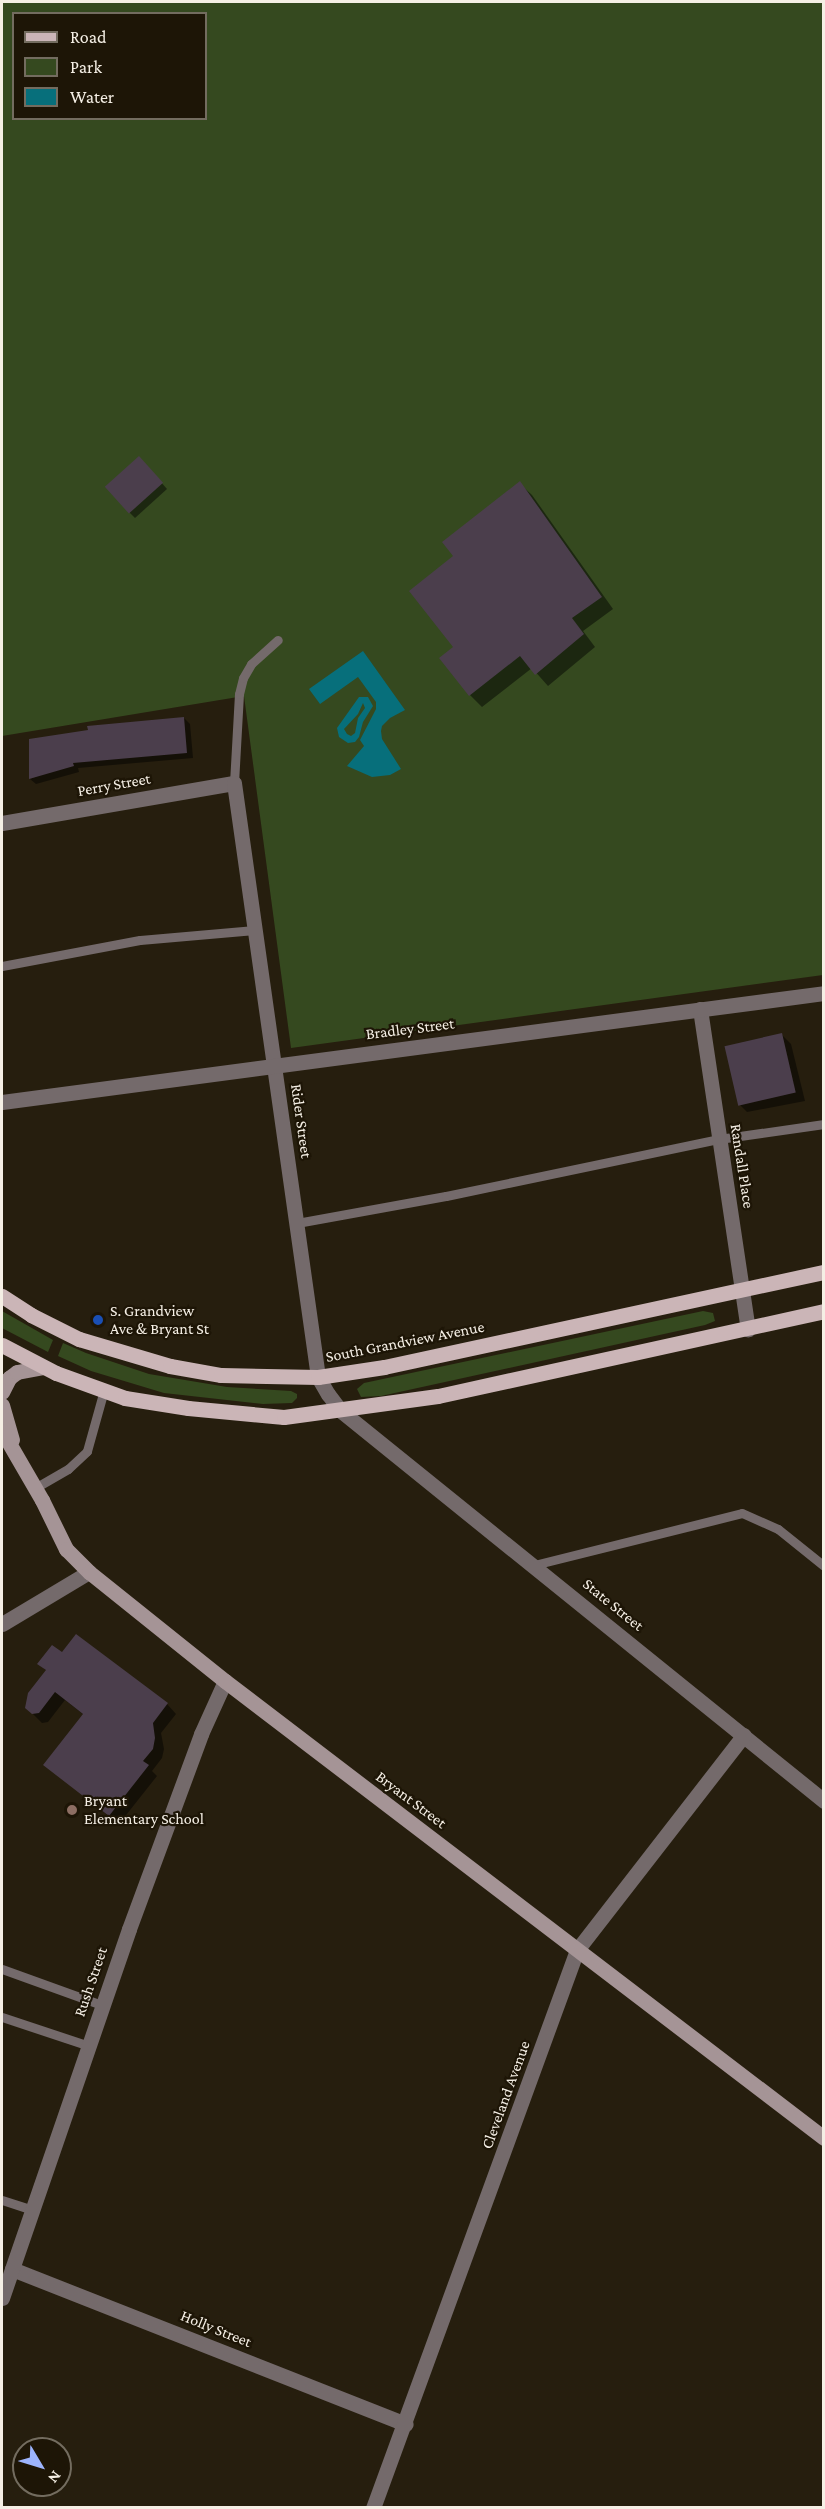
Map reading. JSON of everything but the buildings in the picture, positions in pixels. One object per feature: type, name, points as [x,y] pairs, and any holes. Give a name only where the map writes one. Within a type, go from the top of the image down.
[{"type":"main road","name":"South Grandview Avenue","points":[[2,1296],[31,1316],[79,1339],[170,1366],[221,1375],[318,1377],[384,1366],[824,1272]]},
{"type":"main road","points":[[2,1345],[43,1366],[125,1398],[188,1408],[284,1417],[438,1396],[824,1311]]},
{"type":"main road","points":[[2,1392],[9,1378],[16,1372],[43,1366]]},
{"type":"main road","points":[[2,1405],[16,1454]]},
{"type":"main road","points":[[2,1431],[16,1454]]},
{"type":"main road","name":"Bryant Street","points":[[16,1454],[66,1549],[89,1572],[225,1680],[824,2138]]},
{"type":"street","name":"Perry Street","points":[[2,823],[234,783]]},
{"type":"street","name":"Rider Street","points":[[234,783],[318,1377],[341,1411],[378,1440]]},
{"type":"street","name":"Bradley Street","points":[[2,1102],[824,993]]},
{"type":"street","name":"Randall Place","points":[[700,1010],[748,1329]]},
{"type":"street","name":"State Street","points":[[378,1440],[824,1801]]},
{"type":"street","points":[[2,1624],[89,1572]]},
{"type":"street","name":"Rush Street","points":[[2,2298],[102,2005],[201,1734],[225,1680]]},
{"type":"street","name":"Cleveland Avenue","points":[[373,2508],[406,2424],[577,1950],[744,1735]]},
{"type":"street","name":"Holly Street","points":[[12,2268],[406,2424]]},
{"type":"lane","points":[[234,783],[239,694],[243,678],[251,664],[278,640]]},
{"type":"lane","points":[[2,966],[140,940],[255,930]]},
{"type":"lane","points":[[297,1223],[446,1196],[719,1139],[824,1124]]},
{"type":"lane","points":[[35,1488],[68,1469],[87,1451],[104,1390]]},
{"type":"lane","points":[[534,1565],[742,1513],[778,1528],[824,1566]]},
{"type":"lane","points":[[2,1969],[102,2005]]},
{"type":"lane","points":[[2,2017],[89,2046]]},
{"type":"lane","points":[[2,2200],[32,2210]]},
{"type":"green space","points":[[2,2],[823,2],[823,975],[291,1048],[244,696],[2,736]]},
{"type":"green space","points":[[2,1311],[53,1340],[48,1352],[2,1328]]},
{"type":"green space","points":[[703,1311],[713,1313],[715,1321],[381,1396],[361,1397],[357,1389],[364,1383]]},
{"type":"green space","points":[[63,1343],[149,1374],[227,1387],[291,1391],[297,1394],[297,1398],[292,1403],[263,1404],[164,1393],[91,1371],[58,1356]]},
{"type":"water","points":[[363,651],[405,710],[390,718],[382,726],[382,739],[401,769],[390,775],[372,777],[347,766],[364,746],[360,740],[376,709],[376,702],[358,677],[320,704],[309,689]]},
{"type":"water","points":[[359,697],[368,697],[373,706],[355,742],[348,743],[339,737],[337,728]],"holes":[[[363,703],[365,708],[358,718],[355,733],[351,736],[347,734],[344,729],[358,714]]]},
{"type":"place","name":"S. Grandview Ave & Bryant St","points":[[98,1320]]},
{"type":"place","name":"Bryant Elementary School","points":[[72,1810]]}]
